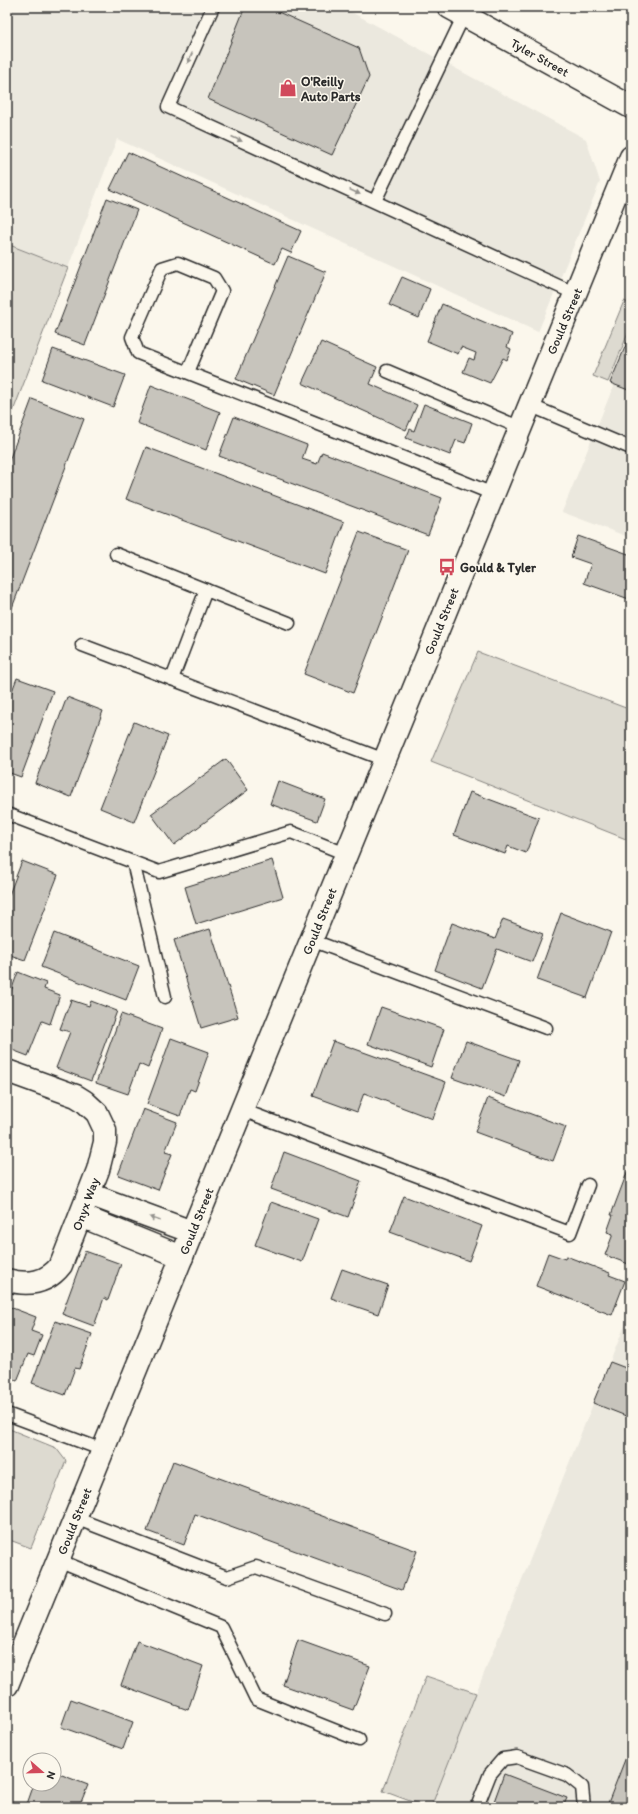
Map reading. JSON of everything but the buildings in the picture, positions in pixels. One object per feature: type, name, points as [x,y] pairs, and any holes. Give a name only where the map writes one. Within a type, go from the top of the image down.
[{"type":"street","name":"Tyler Street","points":[[457,11],[631,107]]},
{"type":"street","name":"Gould Street","points":[[7,1685],[631,157]]},
{"type":"street","name":"Onyx Way","points":[[7,1071],[76,1096],[91,1107],[101,1120],[105,1130],[106,1142],[89,1194],[62,1265],[45,1280],[26,1283],[7,1280]]},
{"type":"street","points":[[89,1194],[192,1232]]},
{"type":"street","points":[[81,1216],[182,1257]]},
{"type":"lane","points":[[213,7],[168,108],[375,201],[576,294]]},
{"type":"lane","points":[[375,201],[457,11]]},
{"type":"lane","points":[[188,372],[222,291],[214,278],[178,263],[162,268],[132,337],[138,352],[188,372],[493,494]]},
{"type":"lane","points":[[387,371],[521,428]]},
{"type":"lane","points":[[530,405],[631,448]]},
{"type":"lane","points":[[116,554],[289,622]]},
{"type":"lane","points":[[172,679],[206,590]]},
{"type":"lane","points":[[82,645],[385,760]]},
{"type":"lane","points":[[7,814],[159,872],[291,832],[346,854]]},
{"type":"lane","points":[[133,862],[165,997]]},
{"type":"lane","points":[[311,940],[546,1028]]},
{"type":"lane","points":[[242,1110],[570,1233],[588,1185]]},
{"type":"lane","points":[[7,1414],[103,1450]]},
{"type":"lane","points":[[75,1518],[227,1577],[256,1567],[385,1614]]},
{"type":"lane","points":[[58,1560],[221,1627],[256,1699],[359,1740]]},
{"type":"lane","points":[[478,1807],[490,1774],[503,1759],[517,1757],[568,1776],[582,1786],[584,1807]]},
{"type":"shaded area","points":[[7,7],[342,7],[586,139],[600,182],[538,332],[117,139],[68,268],[7,244]]},
{"type":"shaded area","points":[[7,244],[68,268],[7,427]]},
{"type":"shaded area","points":[[624,301],[631,304],[631,326],[608,382],[593,376]]},
{"type":"shaded area","points":[[631,331],[631,538],[562,512],[614,385],[610,383]]},
{"type":"shaded area","points":[[478,652],[631,710],[631,841],[431,762]]},
{"type":"shaded area","points":[[631,1310],[631,1807],[431,1807],[476,1693]]},
{"type":"shaded area","points":[[7,1428],[56,1448],[66,1461],[31,1548],[7,1539]]},
{"type":"shaded area","points":[[426,1676],[476,1693],[431,1807],[426,1807],[383,1791]]},
{"type":"place","name":"O'Reilly Auto Parts","points":[[288,88]]},
{"type":"place","name":"Gould & Tyler","points":[[447,567]]}]
